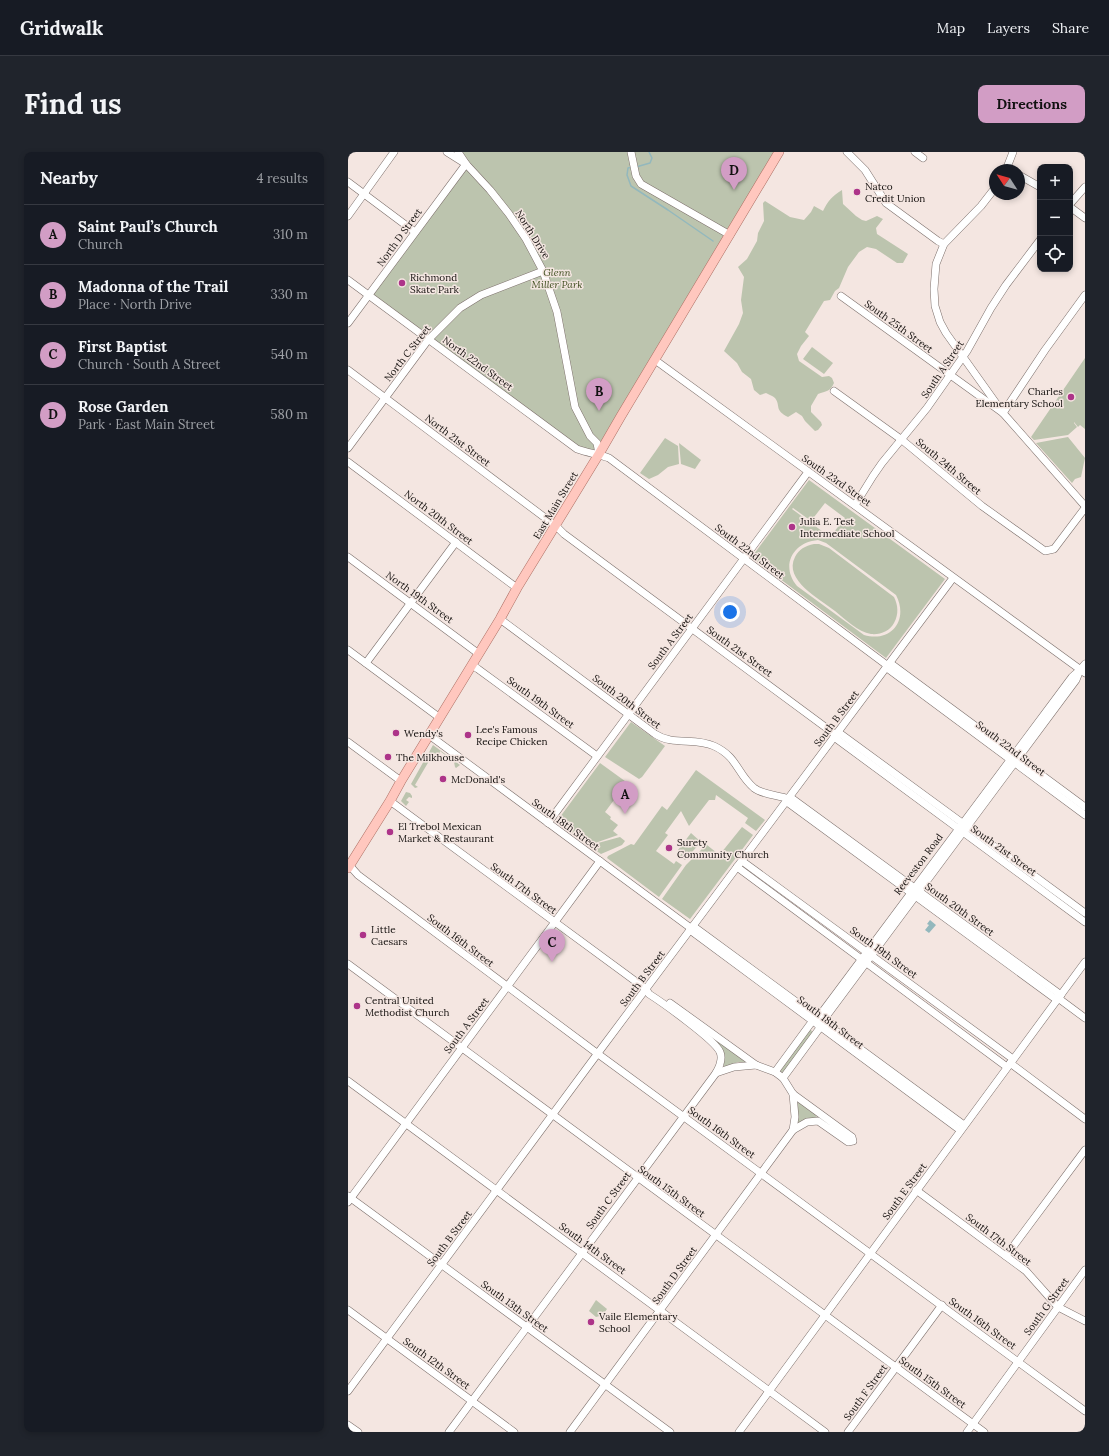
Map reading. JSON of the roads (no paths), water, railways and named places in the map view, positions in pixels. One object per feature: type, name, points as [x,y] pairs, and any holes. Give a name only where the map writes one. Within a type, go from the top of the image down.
[{"type":"main road","name":"East Main Street","points":[[349,866],[479,654],[517,588],[556,526],[779,152]]},
{"type":"street","points":[[348,216],[394,152]]},
{"type":"street","points":[[446,152],[466,164]]},
{"type":"street","name":"North Drive","points":[[458,152],[466,164],[490,190],[509,214],[526,239],[544,271],[557,312],[575,407],[588,432],[597,443],[599,454]]},
{"type":"street","points":[[631,152],[638,180],[644,187],[730,235]]},
{"type":"street","points":[[847,152],[865,170],[886,203],[944,244]]},
{"type":"street","points":[[915,152],[923,158]]},
{"type":"street","points":[[1009,164],[1013,152]]},
{"type":"street","name":"North D Street","points":[[348,323],[466,164]]},
{"type":"street","points":[[1025,178],[1037,185]]},
{"type":"street","points":[[348,182],[415,232]]},
{"type":"street","points":[[1073,201],[1085,187]]},
{"type":"street","points":[[989,196],[944,244],[937,261],[934,306],[946,333],[962,358],[1003,414],[1085,507]]},
{"type":"street","points":[[1073,208],[1085,218]]},
{"type":"street","name":"South A Street","points":[[855,505],[874,474],[927,408],[962,358],[1006,285],[1037,244]]},
{"type":"street","name":"North C Street","points":[[348,448],[428,340],[460,308],[481,295],[544,271]]},
{"type":"street","name":"North 22nd Street","points":[[348,280],[577,449],[599,454]]},
{"type":"street","points":[[1003,414],[1045,350],[1085,295]]},
{"type":"street","name":"South 25th Street","points":[[841,296],[1003,414]]},
{"type":"street","name":"South 23rd Street","points":[[655,360],[953,578],[1084,669]]},
{"type":"street","name":"North 21st Street","points":[[348,370],[556,526]]},
{"type":"street","name":"South 24th Street","points":[[834,391],[902,440],[979,504],[1041,550],[1049,551],[1054,549],[1085,507]]},
{"type":"street","name":"South 22nd Street","points":[[599,454],[609,458],[1014,759],[1085,815]]},
{"type":"street","name":"North 20th Street","points":[[348,462],[517,588]]},
{"type":"street","name":"South A Street","points":[[548,823],[808,472]]},
{"type":"street","name":"South 21st Street","points":[[556,526],[568,537],[836,735],[1085,913]]},
{"type":"street","points":[[366,663],[456,542]]},
{"type":"street","name":"North 19th Street","points":[[348,557],[479,654]]},
{"type":"street","name":"South B Street","points":[[348,1391],[598,1053],[953,578]]},
{"type":"street","name":"South 20th Street","points":[[500,619],[660,738],[676,742],[703,742],[719,748],[733,760],[753,788],[764,793],[788,799],[1085,1018]]},
{"type":"street","points":[[348,650],[440,718]]},
{"type":"street","name":"South 19th Street","points":[[472,665],[598,756]]},
{"type":"street","name":"Reeveston Road","points":[[775,1072],[811,1023],[818,1022],[1014,759],[1084,669]]},
{"type":"street","name":"South 18th Street","points":[[429,735],[962,1128]]},
{"type":"street","points":[[348,742],[401,781]]},
{"type":"street","name":"South 22nd Street","points":[[1014,759],[1085,807]]},
{"type":"street","name":"South 17th Street","points":[[390,801],[646,989],[649,994],[710,1040],[720,1050],[720,1064],[716,1073]]},
{"type":"street","name":"South 21st Street","points":[[963,827],[1085,922]]},
{"type":"street","name":"South A Street","points":[[349,1198],[600,861]]},
{"type":"street","name":"South 19th Street","points":[[742,861],[869,954],[1085,1119]]},
{"type":"street","name":"South 16th Street","points":[[349,866],[358,875],[507,986],[683,1116],[764,1171],[870,1253],[1085,1410]]},
{"type":"street","name":"South 19th Street","points":[[737,867],[864,961],[1010,1063]]},
{"type":"street","name":"South E Street","points":[[739,1432],[1085,962]]},
{"type":"street","name":"South 15th Street","points":[[348,964],[984,1432]]},
{"type":"street","name":"South 17th Street","points":[[646,989],[652,990],[756,1065],[775,1072],[783,1078],[793,1094],[852,1137],[852,1141],[848,1142],[818,1121],[807,1122],[793,1130]]},
{"type":"street","name":"Reeveston Road","points":[[783,1078],[819,1029],[818,1022]]},
{"type":"street","points":[[683,1116],[716,1073],[734,1067],[756,1065]]},
{"type":"street","name":"South 14th Street","points":[[348,1081],[825,1432]]},
{"type":"street","points":[[764,1171],[793,1130],[795,1117],[793,1094]]},
{"type":"street","name":"South C Street","points":[[449,1432],[683,1116]]},
{"type":"street","points":[[1006,1256],[1085,1150]]},
{"type":"street","name":"South D Street","points":[[570,1432],[764,1171]]},
{"type":"street","name":"South 17th Street","points":[[916,1190],[1026,1271],[1058,1307],[1085,1321]]},
{"type":"street","name":"South 13th Street","points":[[349,1198],[670,1432]]},
{"type":"street","name":"South G Street","points":[[967,1432],[1085,1270]]},
{"type":"street","name":"South F Street","points":[[848,1432],[942,1305]]},
{"type":"street","name":"South 12th Street","points":[[348,1310],[514,1432]]},
{"type":"street","points":[[348,1425],[358,1432]]},
{"type":"water","points":[[930,920],[936,925],[929,933],[925,930],[929,925],[927,924]]},
{"type":"waterway","points":[[636,167],[650,163],[652,158],[649,152]]},
{"type":"waterway","points":[[632,167],[628,168],[627,175],[631,186],[713,241]]},
{"type":"place","name":"Rose Garden","points":[[734,190]]},
{"type":"place","name":"Natco Credit Union","points":[[857,192]]},
{"type":"place","name":"Richmond Skate Park","points":[[402,283]]},
{"type":"place","name":"Charles Elementary School","points":[[1071,397]]},
{"type":"place","name":"Madonna of the Trail","points":[[599,411]]},
{"type":"place","name":"Julia E. Test Intermediate School","points":[[792,527]]},
{"type":"place","name":"Wendy's","points":[[396,733]]},
{"type":"place","name":"Lee's Famous Recipe Chicken","points":[[468,735]]},
{"type":"place","name":"The Milkhouse","points":[[388,757]]},
{"type":"place","name":"McDonald's","points":[[443,779]]},
{"type":"place","name":"Saint Paul’s Church","points":[[625,814]]},
{"type":"place","name":"El Trebol Mexican Market & Restaurant","points":[[390,832]]},
{"type":"place","name":"Surety Community Church","points":[[669,848]]},
{"type":"place","name":"Little Caesars","points":[[363,935]]},
{"type":"place","name":"First Baptist","points":[[552,962]]},
{"type":"place","name":"Central United Methodist Church","points":[[357,1006]]},
{"type":"place","name":"Vaile Elementary School","points":[[591,1322]]},
{"type":"park label","name":"Glenn Miller Park","points":[[557,278]]}]
